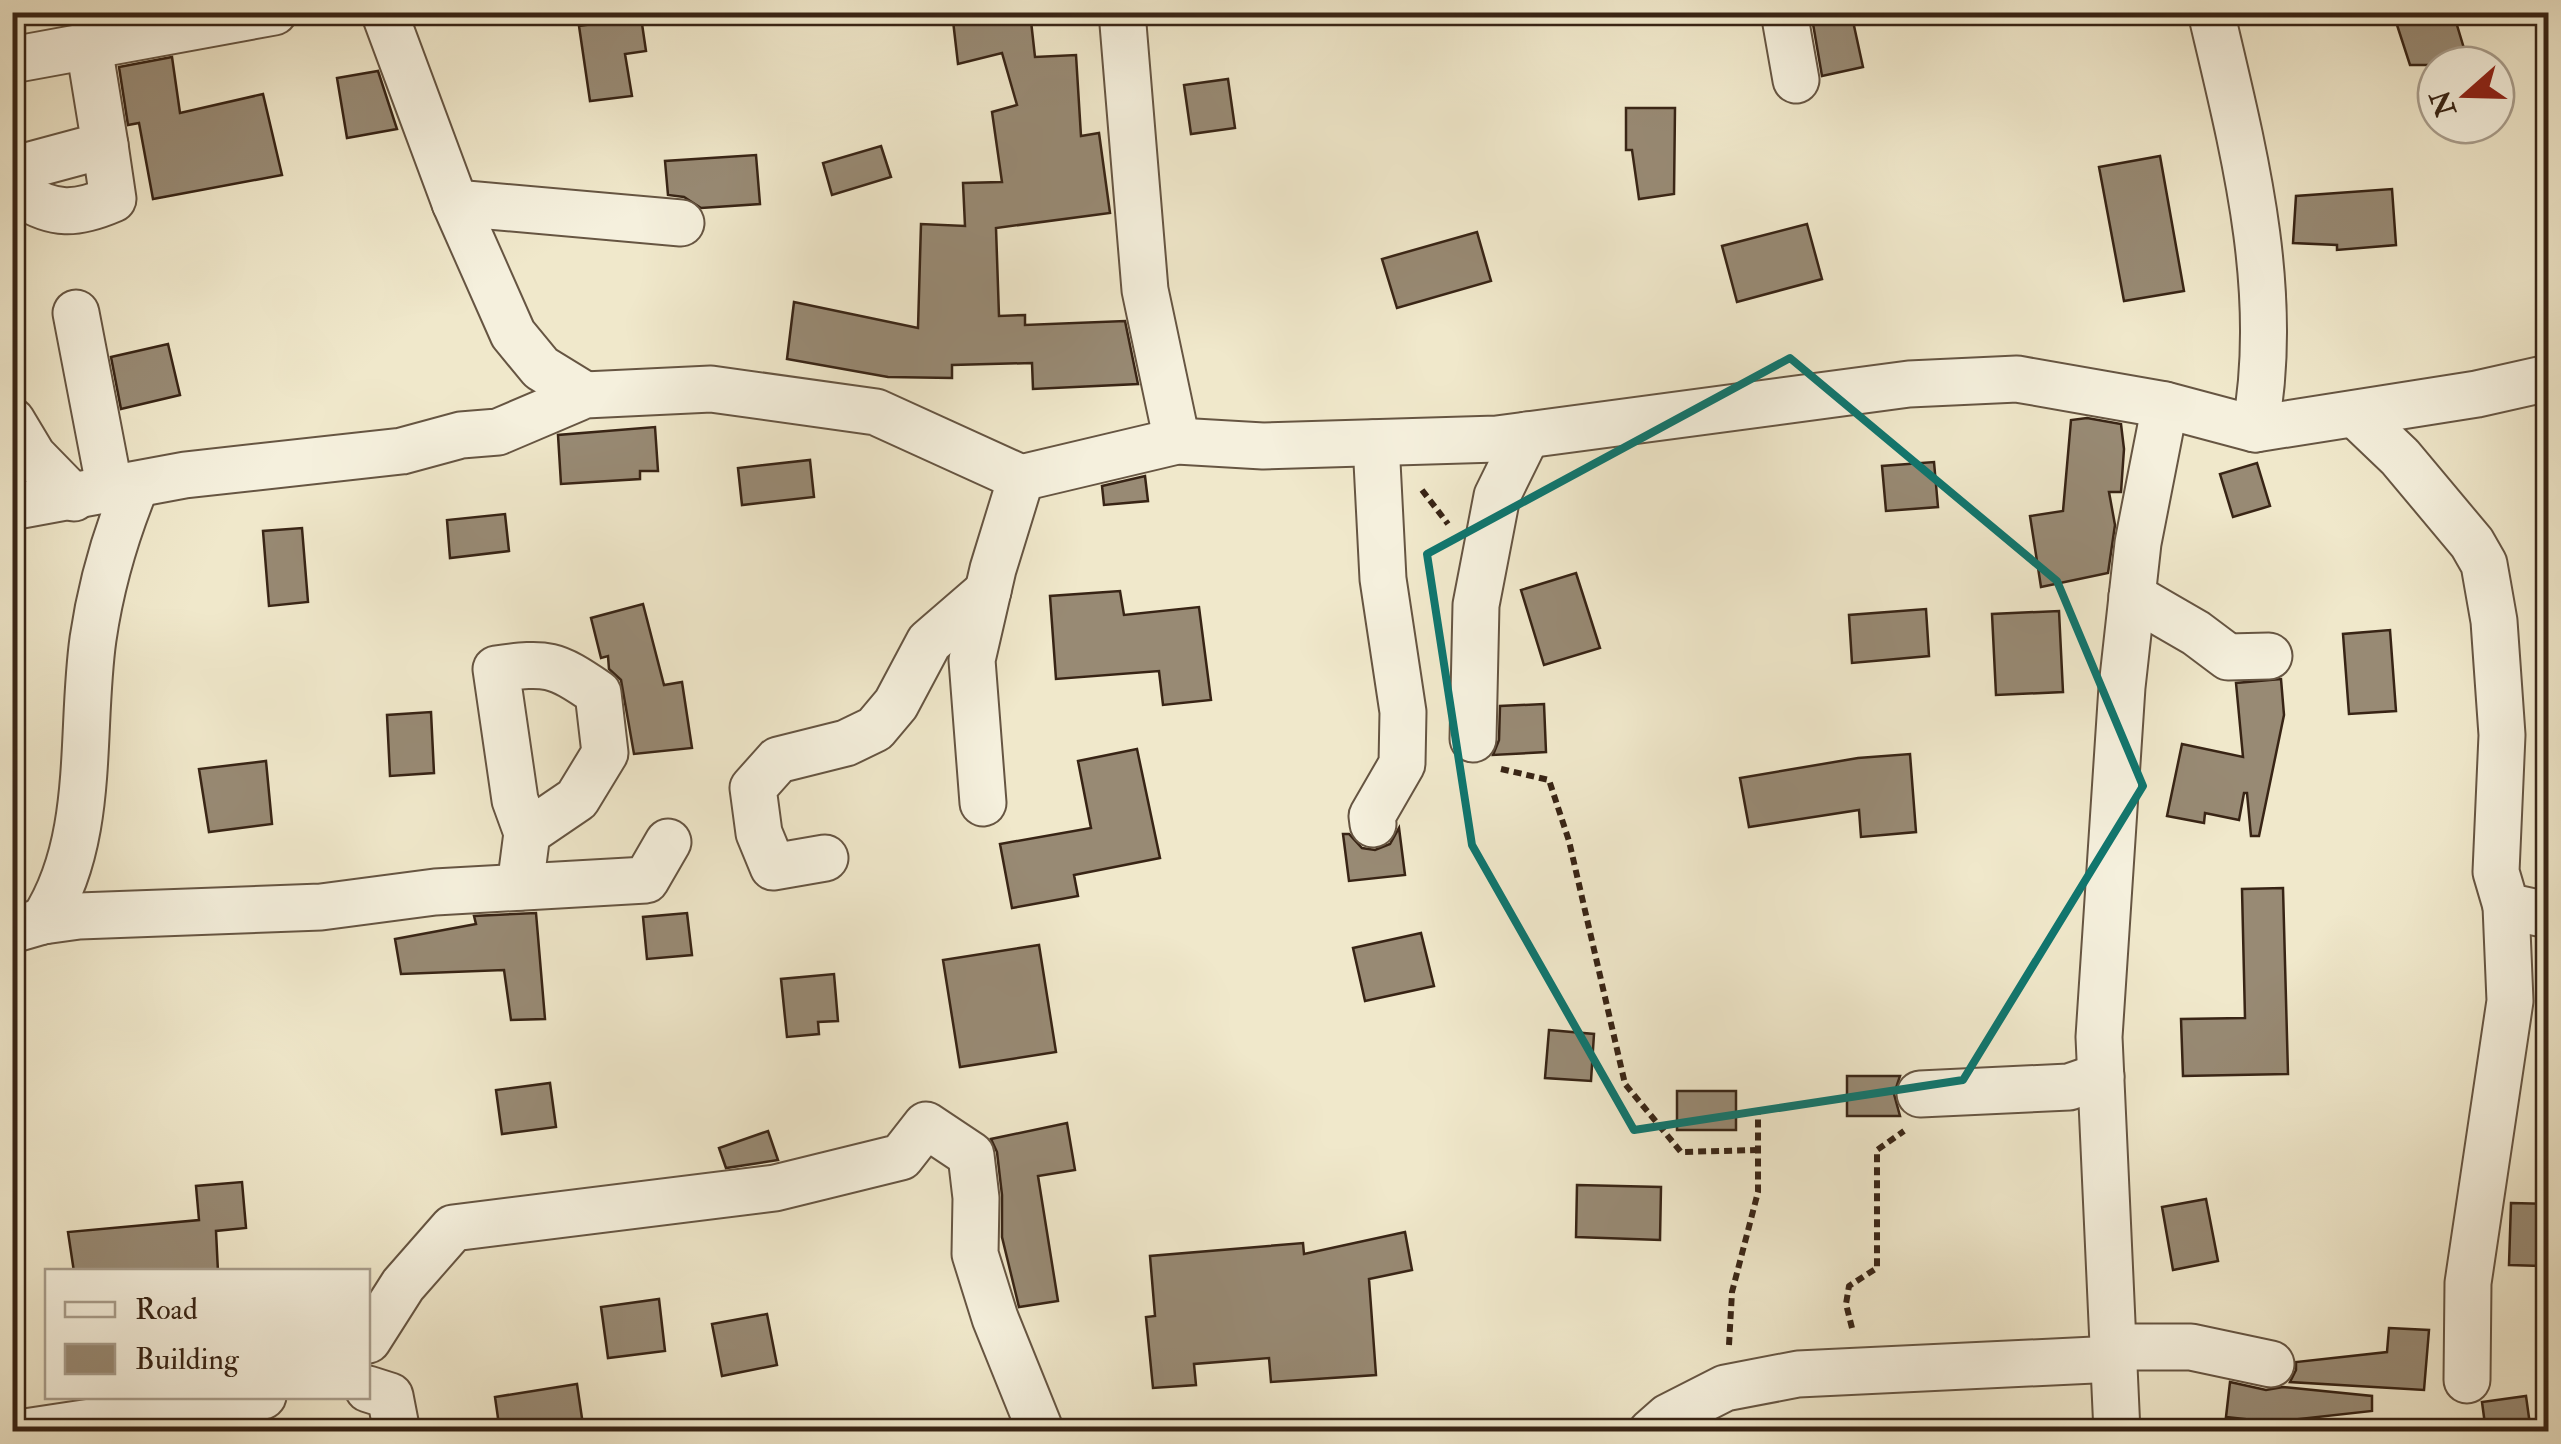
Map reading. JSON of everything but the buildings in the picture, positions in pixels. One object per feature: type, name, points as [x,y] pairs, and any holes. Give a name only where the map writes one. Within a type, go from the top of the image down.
[{"type":"street","points":[[12,60],[274,12]]},
{"type":"street","points":[[384,12],[455,203],[513,334],[541,368],[585,395]]},
{"type":"street","points":[[1122,12],[1145,290],[1176,441]]},
{"type":"street","points":[[1784,12],[1796,80]]},
{"type":"street","points":[[2211,12],[2254,210],[2262,287],[2263,385],[2255,429]]},
{"type":"street","points":[[89,47],[106,145],[113,199],[87,211],[45,210],[16,192],[27,166],[106,145]]},
{"type":"street","points":[[455,203],[681,223]]},
{"type":"street","points":[[28,925],[58,898],[77,840],[93,638],[111,546],[106,491],[76,313]]},
{"type":"street","points":[[12,507],[185,475],[402,451],[461,435],[498,432],[585,395],[712,389],[876,412],[1021,478],[1176,441],[1375,453],[1927,384],[2017,380],[2164,406],[2255,429],[2477,394],[2548,378]]},
{"type":"street","points":[[2117,1432],[2098,1037],[2122,687],[2138,543],[2164,406]]},
{"type":"street","points":[[2355,414],[2400,458],[2472,543],[2484,564],[2494,621],[2502,734],[2496,872],[2527,911],[2468,1283],[2467,1380]]},
{"type":"street","points":[[12,421],[33,456],[106,491]]},
{"type":"street","points":[[1472,738],[1476,604],[1497,496],[1526,435]]},
{"type":"street","points":[[1373,824],[1372,816],[1402,764],[1403,712],[1383,579],[1375,453]]},
{"type":"street","points":[[983,804],[972,660],[1021,478]]},
{"type":"street","points":[[825,858],[772,867],[759,833],[753,788],[778,760],[846,743],[876,729],[896,704],[929,642],[988,591]]},
{"type":"street","points":[[2132,596],[2196,633],[2228,657],[2268,656]]},
{"type":"street","points":[[520,887],[527,832]]},
{"type":"street","points":[[28,925],[320,907],[435,892],[646,880],[668,842]]},
{"type":"street","points":[[1920,1094],[2069,1087],[2100,1076]]},
{"type":"street","points":[[370,1337],[403,1285],[453,1228],[775,1188],[900,1157],[926,1126],[971,1155],[976,1198],[975,1254],[995,1318],[1041,1432]]},
{"type":"street","points":[[1650,1432],[1668,1416],[1736,1386],[1798,1374],[2191,1347],[2270,1364]]},
{"type":"street","points":[[370,1390],[390,1396],[397,1432]]},
{"type":"street","points":[[25,1432],[243,1399]]},
{"type":"path","points":[[1375,453],[1410,476],[1454,531],[1480,587]]},
{"type":"path","points":[[1472,738],[1474,759],[1505,771],[1549,780],[1569,841],[1624,1084],[1681,1152],[1759,1150]]},
{"type":"path","points":[[1857,1371],[1856,1346],[1846,1304],[1849,1286],[1876,1268],[1877,1150],[1912,1125],[1920,1094]]},
{"type":"path","points":[[1736,1386],[1728,1341],[1732,1292],[1758,1192],[1758,1112]]},
{"type":"highlighted area","points":[[1790,358],[2057,581],[2143,786],[1963,1080],[1634,1130],[1472,845],[1427,554]]}]
